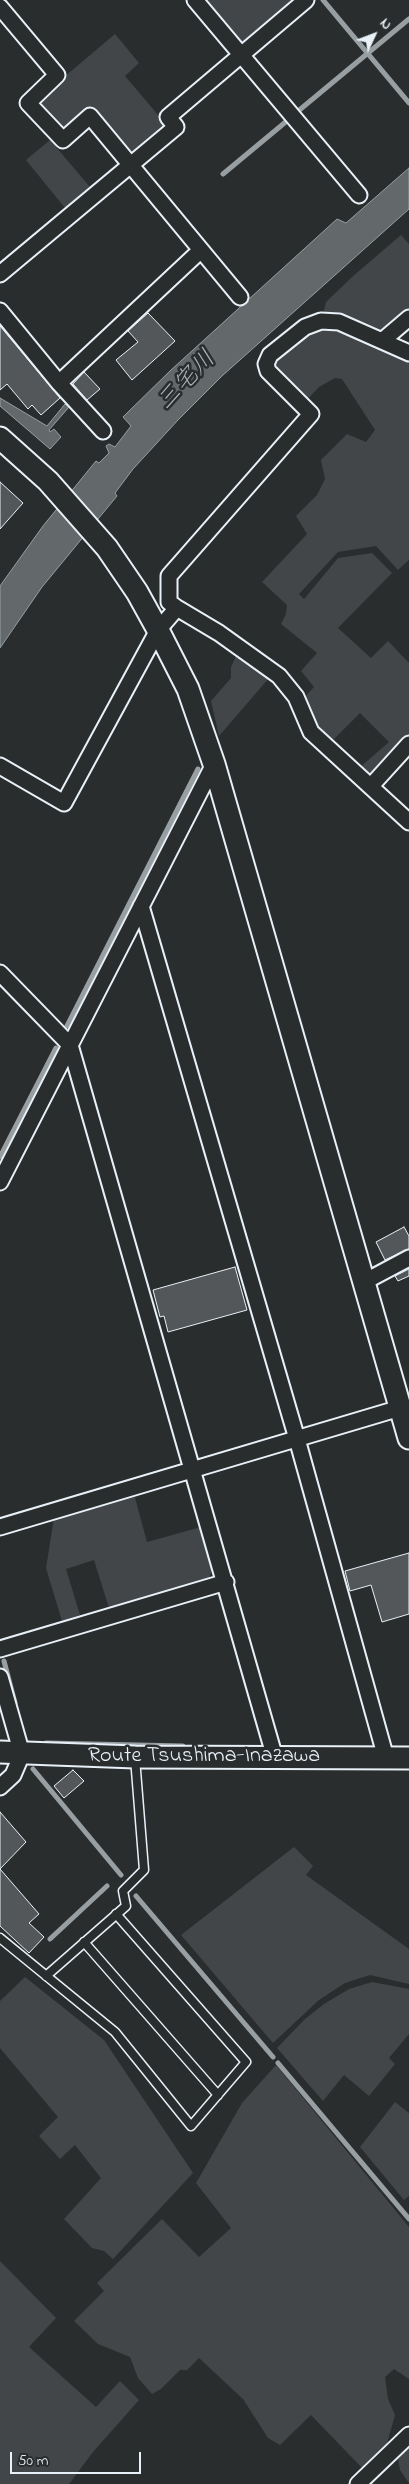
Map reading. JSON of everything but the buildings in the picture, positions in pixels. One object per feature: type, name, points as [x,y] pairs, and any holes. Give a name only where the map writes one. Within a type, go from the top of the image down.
[{"type":"street","points":[[196,0],[359,196]]},
{"type":"street","points":[[0,274],[176,127],[168,117],[306,0]]},
{"type":"street","points":[[0,7],[57,75],[28,103],[63,140],[90,116],[240,297]]},
{"type":"street","points":[[59,383],[201,250]]},
{"type":"street","points":[[0,311],[59,383],[103,431]]},
{"type":"street","points":[[382,341],[409,318]]},
{"type":"street","points":[[409,354],[339,322],[320,321],[305,327],[270,355],[266,364],[268,372],[311,414],[168,576],[169,602],[219,633],[279,676],[296,697],[311,732],[409,822]]},
{"type":"street","points":[[0,438],[56,489],[99,539],[137,592],[188,689],[214,764],[409,1438]]},
{"type":"street","points":[[0,766],[64,803],[158,630],[177,608]]},
{"type":"street","points":[[371,786],[409,744]]},
{"type":"street","points":[[0,1182],[214,764]]},
{"type":"street","points":[[141,906],[297,1439],[386,1758]]},
{"type":"street","points":[[0,974],[70,1045],[194,1470],[275,1758]]},
{"type":"street","points":[[364,1282],[409,1258]]},
{"type":"street","points":[[0,1527],[400,1408]]},
{"type":"street","points":[[0,1649],[226,1582]]},
{"type":"street","points":[[0,1677],[22,1754],[13,1775],[0,1787]]},
{"type":"street","name":"Route Tsushima-Inazawa","points":[[0,1752],[135,1757],[409,1758]]},
{"type":"street","points":[[358,2484],[409,2435]]},
{"type":"lane","points":[[46,1976],[126,1906],[123,1891],[144,1870],[135,1757]]},
{"type":"lane","points":[[0,1938],[115,2032],[191,2126],[246,2062],[116,1914]]},
{"type":"lane","points":[[84,1942],[218,2095]]},
{"type":"shaded area","points":[[203,0],[297,0],[247,42],[238,42]]},
{"type":"shaded area","points":[[115,34],[139,63],[125,76],[164,122],[163,128],[137,150],[129,151],[91,107],[66,128],[60,128],[39,106],[38,99]]},
{"type":"shaded area","points":[[50,140],[90,187],[65,208],[26,160]]},
{"type":"shaded area","points":[[401,235],[409,244],[409,310],[384,333],[325,317],[326,302]]},
{"type":"shaded area","points":[[321,325],[341,327],[409,358],[409,560],[398,570],[376,546],[338,552],[299,594],[304,599],[338,558],[372,553],[392,573],[338,628],[371,658],[388,641],[409,663],[409,735],[373,774],[367,776],[359,768],[389,742],[360,713],[331,742],[315,727],[303,699],[314,687],[301,671],[317,653],[281,624],[286,614],[287,605],[262,582],[307,534],[296,516],[317,495],[325,479],[321,460],[347,434],[366,442],[375,430],[342,379],[335,378],[319,387],[306,401],[272,371],[273,359]]},
{"type":"shaded area","points":[[237,654],[269,678],[219,736],[211,701],[231,678],[231,667]]},
{"type":"shaded area","points":[[134,1494],[147,1542],[201,1527],[213,1568],[209,1578],[109,1608],[94,1560],[66,1569],[80,1615],[62,1621],[46,1568],[54,1518]]},
{"type":"shaded area","points":[[294,1847],[313,1866],[306,1875],[409,1949],[409,1984],[370,1975],[345,1983],[319,2000],[273,2043],[181,1935]]},
{"type":"shaded area","points":[[25,1977],[104,2040],[193,2173],[113,2259],[104,2251],[92,2248],[64,2219],[101,2178],[75,2145],[60,2159],[39,2136],[58,2117],[0,2048],[0,2001]]},
{"type":"shaded area","points":[[372,1982],[409,1989],[409,2034],[389,2058],[395,2064],[369,2096],[344,2075],[323,2101],[277,2048],[305,2019],[324,2004],[349,1989]]},
{"type":"shaded area","points":[[276,2065],[409,2227],[409,2379],[394,2369],[385,2377],[388,2399],[395,2415],[387,2443],[369,2461],[366,2472],[311,2415],[280,2445],[268,2438],[243,2399],[199,2358],[187,2370],[180,2370],[161,2389],[152,2394],[138,2378],[130,2357],[98,2344],[74,2321],[104,2291],[97,2283],[162,2219],[199,2257],[231,2228],[196,2183],[242,2103]]},
{"type":"shaded area","points":[[395,2102],[409,2113],[409,2196],[404,2200],[360,2147]]},
{"type":"shaded area","points":[[0,2261],[56,2318],[29,2347],[96,2407],[120,2381],[139,2400],[93,2452],[69,2484],[0,2484]]},
{"type":"shaded area","points":[[409,2443],[409,2483],[400,2470],[397,2454]]},
{"type":"water","name":"三宅川","points":[[409,168],[409,209],[222,376],[178,420],[133,469],[115,493],[117,496],[42,587],[0,648],[0,586],[43,526],[96,461],[99,463],[109,453],[106,446],[109,444],[115,447],[131,426],[123,417],[171,370],[337,219],[346,223]]},
{"type":"water","points":[[0,398],[47,426],[65,404],[69,407],[49,430],[50,432],[54,429],[61,437],[50,449],[0,406]]},
{"type":"waterway","points":[[323,0],[409,103]]},
{"type":"waterway","points":[[297,112],[409,19]]},
{"type":"waterway","points":[[223,174],[288,120]]},
{"type":"waterway","points":[[67,1026],[198,769]]},
{"type":"waterway","points":[[0,1157],[56,1048]]},
{"type":"waterway","points":[[4,1661],[15,1703]]},
{"type":"waterway","points":[[46,1743],[183,1746]]},
{"type":"waterway","points":[[33,1769],[121,1875]]},
{"type":"waterway","points":[[50,1939],[107,1886]]},
{"type":"waterway","points":[[136,1896],[273,2057]]},
{"type":"waterway","points":[[278,2063],[409,2219]]}]
